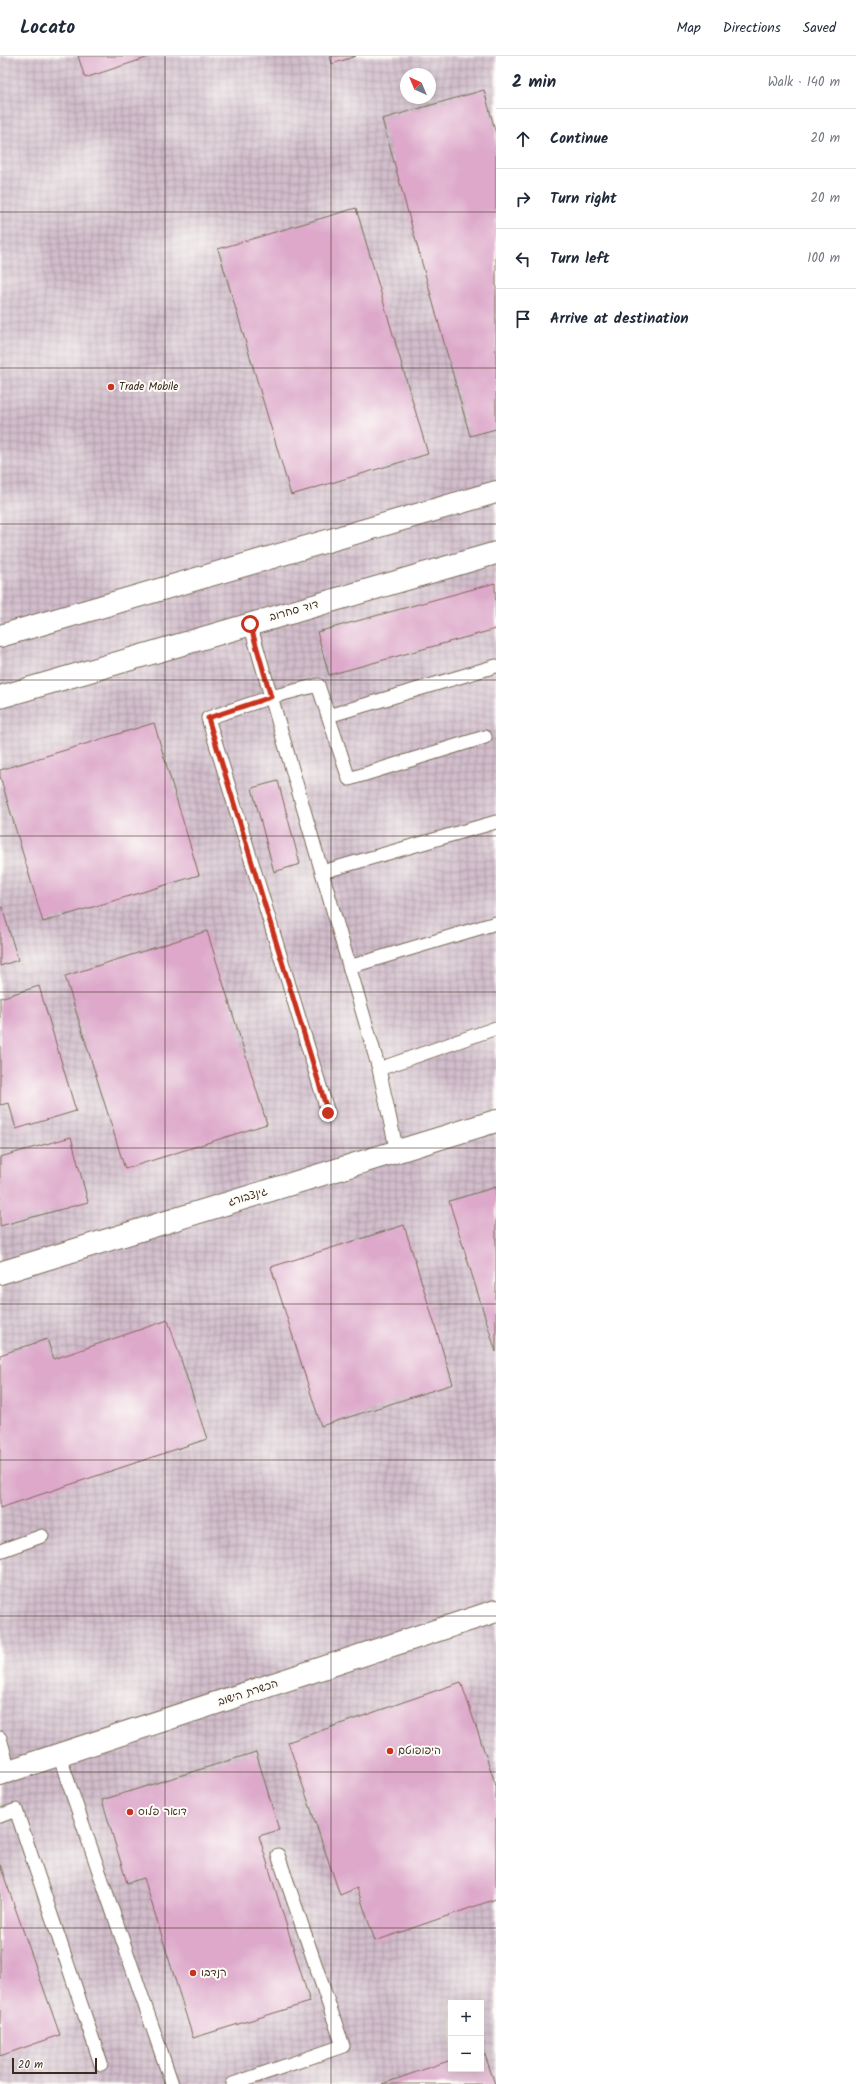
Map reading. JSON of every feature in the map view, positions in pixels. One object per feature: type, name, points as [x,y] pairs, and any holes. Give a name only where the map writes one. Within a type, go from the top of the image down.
[{"type":"street","points":[[0,636],[496,492]]},
{"type":"street","name":"דוד סחרוב","points":[[0,697],[496,553]]},
{"type":"street","name":"גינצבורג","points":[[0,1272],[496,1121]]},
{"type":"street","name":"הכשרת הישוב","points":[[4,1773],[496,1611]]},
{"type":"lane","points":[[250,624],[379,1069],[397,1152]]},
{"type":"lane","points":[[328,716],[496,666]]},
{"type":"lane","points":[[328,1113],[208,718],[271,697],[318,685],[349,779],[485,737]]},
{"type":"lane","points":[[322,872],[496,822]]},
{"type":"lane","points":[[350,967],[496,923]]},
{"type":"lane","points":[[379,1069],[496,1028]]},
{"type":"lane","points":[[0,1551],[42,1536]]},
{"type":"lane","points":[[0,1738],[4,1773]]},
{"type":"lane","points":[[59,1755],[172,2084]]},
{"type":"lane","points":[[0,1816],[16,1810],[102,2064]]},
{"type":"lane","points":[[233,2084],[343,2046],[278,1855]]},
{"type":"shaded area","points":[[0,56],[496,56],[496,2084],[0,2084]]},
{"type":"building","points":[[78,56],[152,56],[85,78]]},
{"type":"building","points":[[330,56],[356,56],[332,64]]},
{"type":"building","points":[[484,90],[496,134],[496,429],[470,436],[382,119]]},
{"type":"building","points":[[356,208],[428,454],[291,495],[218,249]]},
{"type":"building","points":[[495,583],[496,629],[329,675],[317,632]]},
{"type":"building","points":[[154,723],[199,875],[43,922],[0,776],[0,770]]},
{"type":"building","points":[[278,781],[300,864],[274,872],[252,788]]},
{"type":"building","points":[[2,907],[18,960],[0,966],[0,908]]},
{"type":"building","points":[[207,931],[267,1124],[125,1169],[65,976]]},
{"type":"building","points":[[39,986],[76,1111],[16,1129],[9,1103],[0,1105],[0,998]]},
{"type":"building","points":[[71,1137],[88,1202],[0,1226],[0,1157]]},
{"type":"building","points":[[496,1187],[496,1352],[449,1201]]},
{"type":"building","points":[[404,1225],[453,1384],[321,1426],[271,1267]]},
{"type":"building","points":[[168,1320],[207,1439],[0,1508],[0,1355],[47,1339],[54,1359]]},
{"type":"building","points":[[461,1682],[496,1786],[496,1899],[375,1941],[357,1888],[340,1895],[288,1742]]},
{"type":"building","points":[[256,1752],[279,1830],[259,1836],[310,2002],[193,2038],[144,1878],[127,1883],[102,1800]]},
{"type":"building","points":[[0,1865],[60,2035],[0,2056]]},
{"type":"building","points":[[484,2052],[495,2084],[382,2084],[448,2061],[448,2072],[484,2072]]},
{"type":"place","name":"Trade Mobile","points":[[111,387]]},
{"type":"place","name":"היפופוטם","points":[[390,1751]]},
{"type":"place","name":"דואר פלוס","points":[[130,1812]]},
{"type":"place","name":"רנדבו","points":[[193,1973]]},
{"type":"route","points":[[250,624],[271,697],[208,718],[328,1113]]}]
